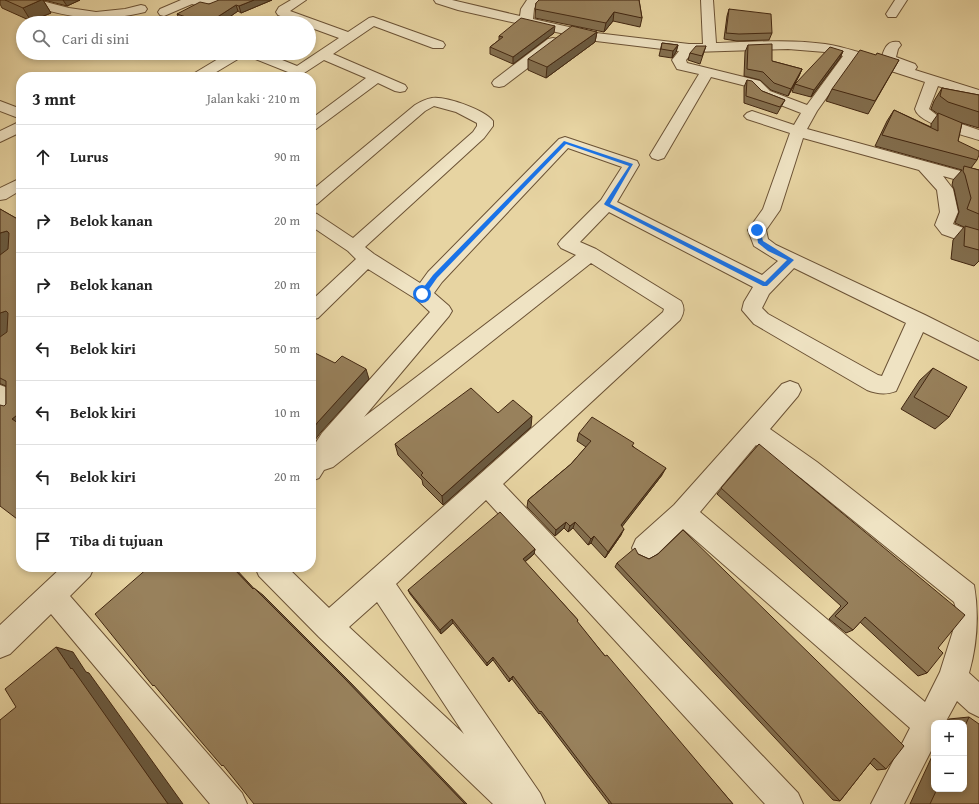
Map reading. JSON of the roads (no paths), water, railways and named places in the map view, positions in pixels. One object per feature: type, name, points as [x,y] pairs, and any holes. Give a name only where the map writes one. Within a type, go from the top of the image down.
[{"type":"street","points":[[25,0],[65,12],[94,16],[107,16],[141,9]]},
{"type":"street","points":[[164,12],[191,0],[212,5],[224,0]]},
{"type":"street","points":[[292,16],[282,12],[300,0]]},
{"type":"street","points":[[440,0],[462,7],[596,37],[689,48],[788,45],[825,48],[851,54],[979,95]]},
{"type":"street","points":[[528,21],[526,11],[533,0]]},
{"type":"street","points":[[706,0],[710,47]]},
{"type":"street","points":[[892,14],[901,0]]},
{"type":"street","points":[[316,59],[369,22],[376,20],[438,45]]},
{"type":"street","points":[[316,25],[349,37]]},
{"type":"street","points":[[499,82],[568,31]]},
{"type":"street","points":[[894,45],[888,56],[891,60],[917,70],[920,73],[919,76]]},
{"type":"street","points":[[689,48],[679,60],[680,64],[686,68],[755,84],[765,94],[810,111]]},
{"type":"street","points":[[323,54],[400,88]]},
{"type":"street","points":[[851,54],[810,111],[798,131],[771,210],[757,230],[760,242],[791,260],[918,320],[979,352]]},
{"type":"street","points":[[206,72],[226,60]]},
{"type":"street","points":[[266,60],[289,72]]},
{"type":"street","points":[[296,72],[314,60]]},
{"type":"street","points":[[658,156],[707,73]]},
{"type":"street","points":[[316,122],[376,78]]},
{"type":"street","points":[[933,81],[922,109],[923,113],[933,119],[979,135]]},
{"type":"street","points":[[316,196],[420,108],[428,104],[434,102],[443,104],[479,116],[485,121],[485,126],[479,135],[361,253],[316,307]]},
{"type":"street","points":[[0,105],[16,113]]},
{"type":"street","points":[[752,116],[798,131],[979,181]]},
{"type":"street","points":[[0,137],[16,129]]},
{"type":"street","points":[[329,627],[673,315],[674,306],[590,254],[567,244],[607,204],[631,165],[565,142],[435,277],[422,294]]},
{"type":"street","points":[[925,167],[945,189],[949,212],[944,225],[948,230],[979,241]]},
{"type":"street","points":[[0,195],[16,186]]},
{"type":"street","points":[[607,204],[765,285]]},
{"type":"street","points":[[316,222],[422,294],[442,311],[330,440],[316,463]]},
{"type":"street","points":[[316,467],[590,254]]},
{"type":"street","points":[[791,260],[765,285],[753,300],[752,310],[761,319],[875,384],[883,386],[888,385],[892,380],[918,320]]},
{"type":"street","points":[[645,548],[683,513],[790,390]]},
{"type":"street","points":[[0,394],[16,405]]},
{"type":"street","points":[[754,431],[809,470],[965,594],[972,615],[953,678],[887,804]]},
{"type":"street","points":[[487,484],[787,804]]},
{"type":"street","points":[[683,513],[928,724]]},
{"type":"street","points":[[0,644],[76,572]]},
{"type":"street","points":[[273,572],[516,804]]},
{"type":"street","points":[[379,582],[529,804]]},
{"type":"street","points":[[52,595],[231,804]]},
{"type":"street","points":[[953,678],[979,702]]}]
